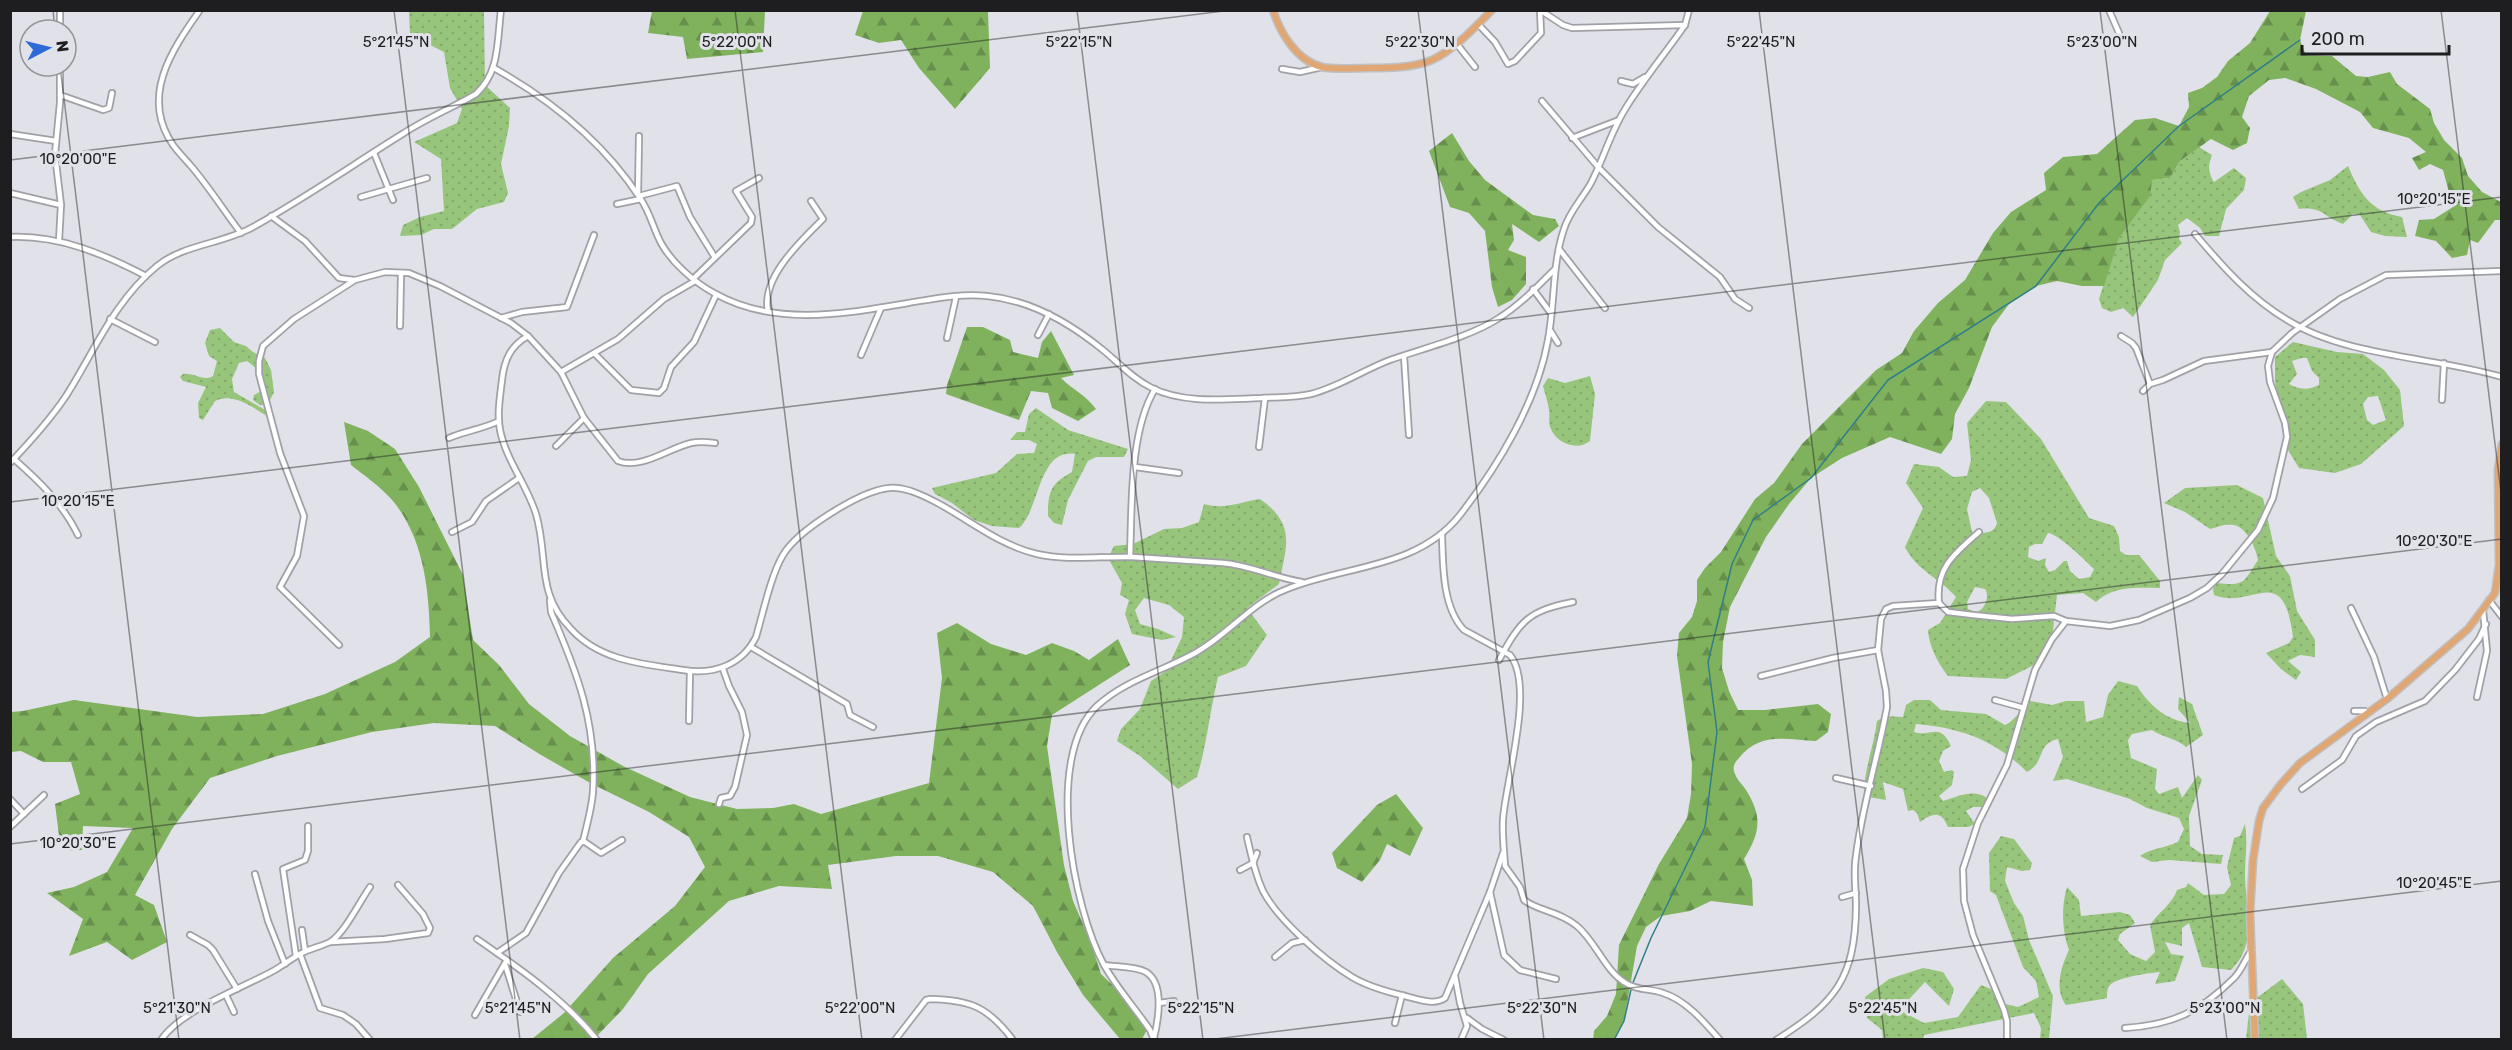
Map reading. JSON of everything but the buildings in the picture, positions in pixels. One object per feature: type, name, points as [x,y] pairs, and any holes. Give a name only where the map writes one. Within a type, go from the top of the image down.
[{"type":"main road","points":[[1273,10],[1279,28],[1289,43],[1300,55],[1322,67],[1381,68],[1431,60],[1456,44],[1492,10]]},
{"type":"main road","points":[[2255,1040],[2250,913],[2253,860],[2263,808],[2293,770],[2336,735],[2387,699],[2468,629],[2495,593],[2500,565],[2498,470],[2502,444]]},
{"type":"street","points":[[200,10],[164,70],[159,83],[160,112],[164,129],[173,145],[241,233]]},
{"type":"street","points":[[78,535],[65,511],[54,498],[12,461],[51,418],[110,319],[146,276],[174,255],[241,233],[375,153],[420,123],[476,94],[485,85],[494,68],[501,10]]},
{"type":"street","points":[[1478,24],[1495,42],[1508,64],[1515,61],[1541,33],[1540,10]]},
{"type":"street","points":[[1540,10],[1572,28],[1685,25]]},
{"type":"street","points":[[1154,1039],[1104,965],[1082,903],[1067,823],[1072,761],[1084,720],[1109,696],[1164,666],[1193,655],[1217,640],[1264,601],[1284,590],[1396,559],[1429,544],[1442,535],[1472,499],[1523,418],[1545,356],[1550,330],[1558,248],[1564,226],[1599,168],[1619,120],[1685,25],[1689,10]]},
{"type":"street","points":[[2109,10],[2120,33]]},
{"type":"street","points":[[1456,44],[1475,67]]},
{"type":"street","points":[[1282,69],[1300,72],[1322,67]]},
{"type":"street","points":[[494,68],[535,93],[574,123],[609,159],[639,196],[664,248],[694,280],[716,295],[768,311],[814,316],[956,297],[987,296],[1049,314],[1072,327],[1137,379],[1155,389],[1197,399],[1279,398],[1311,394],[1496,320],[1556,268]]},
{"type":"street","points":[[1621,81],[1633,84],[1648,76]]},
{"type":"street","points":[[59,241],[62,205],[56,173],[56,141],[60,78]]},
{"type":"street","points":[[60,95],[103,110],[109,108],[112,93]]},
{"type":"street","points":[[1542,101],[1599,168],[1658,227],[1720,277],[1735,299],[1749,308]]},
{"type":"street","points":[[1572,138],[1619,120]]},
{"type":"street","points":[[10,134],[56,141]]},
{"type":"street","points":[[639,136],[639,196]]},
{"type":"street","points":[[375,153],[393,200]]},
{"type":"street","points":[[361,197],[427,178]]},
{"type":"street","points":[[561,372],[618,339],[664,299],[694,280],[714,256],[751,223],[752,218],[736,190],[759,178]]},
{"type":"street","points":[[617,204],[677,186],[690,217],[714,256]]},
{"type":"street","points":[[10,193],[62,205]]},
{"type":"street","points":[[768,311],[769,292],[784,262],[813,226],[823,219],[811,201]]},
{"type":"street","points":[[271,216],[305,241],[339,278],[355,280]]},
{"type":"street","points":[[2195,234],[2247,291],[2267,308],[2301,328],[2366,349],[2472,368],[2502,377]]},
{"type":"street","points":[[501,318],[522,312],[567,307],[594,235]]},
{"type":"street","points":[[10,237],[33,237],[59,241],[103,256],[146,276]]},
{"type":"street","points":[[1558,248],[1605,308]]},
{"type":"street","points":[[2143,392],[2150,384],[2204,361],[2272,352],[2340,299],[2386,275],[2502,271]]},
{"type":"street","points":[[339,645],[280,586],[297,556],[304,516],[280,453],[259,374],[259,361],[263,346],[276,332],[355,280],[385,272],[416,276],[440,286],[522,331],[561,372],[584,418],[613,456],[625,464],[648,459],[701,441],[715,443]]},
{"type":"street","points":[[400,326],[401,273]]},
{"type":"street","points":[[1533,289],[1550,312]]},
{"type":"street","points":[[595,354],[631,390],[659,393],[664,388],[670,368],[694,342],[716,295]]},
{"type":"street","points":[[947,338],[956,297]]},
{"type":"street","points":[[861,355],[881,308]]},
{"type":"street","points":[[1038,335],[1049,314]]},
{"type":"street","points":[[110,319],[155,342]]},
{"type":"street","points":[[1550,330],[1558,343]]},
{"type":"street","points":[[522,331],[522,339]]},
{"type":"street","points":[[497,953],[526,933],[559,873],[583,841],[593,793],[592,736],[585,699],[551,612],[545,585],[538,523],[501,433],[499,421],[504,362],[522,339],[528,336]]},
{"type":"street","points":[[2121,336],[2136,348],[2150,384]]},
{"type":"street","points":[[1979,532],[1948,561],[1941,572],[1938,583],[1939,603],[1948,612],[1997,618],[2054,616],[2066,621],[2102,626],[2123,625],[2187,600],[2207,588],[2222,574],[2258,530],[2273,498],[2287,437],[2285,423],[2270,382],[2268,366],[2272,352]]},
{"type":"street","points":[[1404,356],[1409,435]]},
{"type":"street","points":[[2442,400],[2445,363]]},
{"type":"street","points":[[1130,557],[1139,430],[1146,405],[1155,389]]},
{"type":"street","points":[[1259,447],[1265,398]]},
{"type":"street","points":[[556,446],[584,418]]},
{"type":"street","points":[[449,438],[462,432],[486,428],[499,421]]},
{"type":"street","points":[[1135,468],[1179,473]]},
{"type":"street","points":[[452,532],[472,522],[486,501],[519,477]]},
{"type":"street","points":[[550,600],[571,630],[596,650],[626,661],[690,672],[723,669],[751,647],[777,567],[789,546],[814,524],[834,511],[876,491],[888,488],[900,488],[927,498],[1006,544],[1038,554],[1082,559],[1130,557],[1224,563],[1305,583]]},
{"type":"street","points":[[1442,535],[1446,581],[1458,623],[1464,630],[1503,650],[1515,661],[1519,686],[1518,725],[1503,820],[1505,866],[1516,880],[1524,900],[1574,923],[1622,981],[1632,987],[1664,993],[1672,997],[1695,1014],[1720,1040]]},
{"type":"street","points":[[2489,600],[2502,617]]},
{"type":"street","points":[[1499,660],[1503,650],[1521,625],[1536,612],[1573,602]]},
{"type":"street","points":[[1776,1040],[1816,1013],[1831,998],[1843,979],[1854,931],[1856,856],[1887,707],[1878,650],[1881,619],[1886,609],[1893,606],[1939,603]]},
{"type":"street","points":[[2351,608],[2374,657],[2387,699]]},
{"type":"street","points":[[2477,697],[2487,651],[2483,610]]},
{"type":"street","points":[[2007,1040],[2007,1021],[2004,1010],[1973,935],[1964,901],[1964,869],[1978,823],[2007,765],[2035,670],[2052,639],[2066,621]]},
{"type":"street","points":[[2302,789],[2342,760],[2356,736],[2376,722],[2418,704],[2433,693],[2479,639],[2486,624]]},
{"type":"street","points":[[751,647],[847,704],[850,716],[873,727]]},
{"type":"street","points":[[1761,676],[1833,658],[1878,650]]},
{"type":"street","points":[[719,804],[721,798],[730,796],[735,788],[747,735],[742,712],[723,669]]},
{"type":"street","points":[[689,721],[690,672]]},
{"type":"street","points":[[1995,700],[2024,708]]},
{"type":"street","points":[[2354,711],[2365,711],[2367,714]]},
{"type":"street","points":[[1836,778],[1871,786]]},
{"type":"street","points":[[10,827],[44,795]]},
{"type":"street","points":[[10,799],[24,814]]},
{"type":"street","points":[[308,826],[308,851],[305,860],[283,869],[300,954],[320,1008],[343,1015],[356,1024],[370,1040]]},
{"type":"street","points":[[1247,837],[1253,863],[1264,892],[1281,915],[1305,940],[1353,978],[1402,995],[1440,1002],[1445,998],[1490,892],[1504,851]]},
{"type":"street","points":[[583,841],[601,853],[622,840]]},
{"type":"street","points":[[1240,870],[1253,863],[1257,854]]},
{"type":"street","points":[[255,874],[268,921],[285,964]]},
{"type":"street","points":[[161,1040],[173,1025],[300,954],[331,942],[386,939],[428,933],[430,928],[423,914],[398,885]]},
{"type":"street","points":[[331,942],[344,927],[370,887]]},
{"type":"street","points":[[1490,892],[1504,955],[1520,970],[1556,979]]},
{"type":"street","points":[[1842,897],[1856,893]]},
{"type":"street","points":[[300,954],[302,930]]},
{"type":"street","points":[[190,935],[208,945],[237,989]]},
{"type":"street","points":[[477,939],[565,1007],[597,1040]]},
{"type":"street","points":[[1275,957],[1292,943],[1305,940]]},
{"type":"street","points":[[2124,1028],[2174,1021],[2192,1011],[2234,978],[2252,950]]},
{"type":"street","points":[[504,961],[520,1012]]},
{"type":"street","points":[[476,1015],[504,961]]},
{"type":"street","points":[[1104,965],[1147,972],[1157,992],[1159,1003],[1154,1039]]},
{"type":"street","points":[[1455,973],[1460,1004],[1467,1026],[1461,1040]]},
{"type":"street","points":[[226,995],[234,1012]]},
{"type":"street","points":[[1395,1023],[1402,995]]},
{"type":"street","points":[[895,1040],[926,1000],[930,999],[967,1002],[982,1008],[1013,1040]]},
{"type":"street","points":[[1159,1003],[1174,1001]]},
{"type":"street","points":[[1465,1016],[1482,1029],[1504,1040]]},
{"type":"green space","points":[[409,10],[484,11],[485,85],[510,108],[509,126],[501,164],[508,193],[504,202],[477,209],[452,229],[434,229],[421,235],[400,236],[403,225],[420,217],[444,211],[441,159],[414,142],[457,123],[462,109],[450,88],[444,52],[410,35]]},
{"type":"green space","points":[[652,11],[765,11],[763,52],[687,59],[683,37],[648,33]]},
{"type":"green space","points":[[863,11],[988,11],[990,68],[955,109],[919,68],[901,40],[879,43],[855,35]]},
{"type":"green space","points":[[2270,11],[2306,11],[2300,40],[2306,55],[2332,56],[2356,76],[2368,77],[2390,72],[2397,84],[2430,109],[2434,123],[2444,140],[2462,158],[2468,176],[2482,192],[2501,202],[2501,220],[2495,220],[2478,243],[2470,240],[2467,255],[2452,258],[2436,241],[2415,236],[2419,220],[2434,219],[2453,207],[2443,170],[2430,164],[2419,170],[2412,158],[2426,152],[2409,138],[2373,128],[2360,112],[2316,89],[2285,78],[2269,80],[2249,96],[2242,117],[2250,128],[2247,143],[2233,150],[2211,139],[2180,161],[2170,178],[2152,180],[2150,196],[2119,238],[2104,286],[2082,286],[2057,281],[2036,286],[2009,304],[1992,327],[1969,388],[1955,414],[1952,439],[1941,454],[1890,437],[1842,458],[1811,478],[1766,537],[1730,607],[1723,642],[1722,668],[1738,710],[1765,710],[1818,704],[1831,714],[1828,732],[1816,741],[1774,739],[1755,744],[1737,760],[1734,772],[1745,788],[1757,817],[1756,833],[1744,859],[1752,880],[1753,906],[1711,901],[1690,911],[1661,916],[1646,927],[1637,946],[1624,1021],[1614,1039],[1593,1040],[1594,1031],[1607,1016],[1616,994],[1619,945],[1659,864],[1687,818],[1692,764],[1677,656],[1679,633],[1692,617],[1697,601],[1697,580],[1721,552],[1755,499],[1774,483],[1802,444],[1876,370],[1902,353],[1914,331],[1938,303],[1965,280],[1993,233],[2011,212],[2046,190],[2044,173],[2063,157],[2097,154],[2135,120],[2155,118],[2179,126],[2189,107],[2188,93],[2202,88],[2217,77],[2228,61],[2250,43]]},
{"type":"green space","points":[[1452,133],[1469,161],[1485,180],[1533,215],[1555,219],[1559,226],[1539,242],[1512,224],[1514,240],[1508,250],[1526,257],[1526,284],[1512,300],[1498,307],[1492,287],[1485,231],[1469,213],[1450,207],[1429,151]]},
{"type":"green space","points":[[2199,147],[2212,155],[2209,169],[2214,182],[2234,168],[2246,178],[2244,190],[2226,209],[2219,236],[2205,236],[2200,228],[2187,218],[2178,225],[2179,239],[2182,243],[2165,260],[2158,280],[2133,317],[2123,308],[2111,312],[2102,308],[2099,299],[2119,237],[2152,180],[2170,178],[2180,161]]},
{"type":"green space","points":[[2348,166],[2362,193],[2374,206],[2402,217],[2407,237],[2385,236],[2371,232],[2360,215],[2353,214],[2343,224],[2313,209],[2299,209],[2293,197],[2330,180]]},
{"type":"green space","points":[[967,327],[983,327],[1010,340],[1013,352],[1038,358],[1042,342],[1051,331],[1074,375],[1061,378],[1096,409],[1078,421],[1052,408],[1048,393],[1031,391],[1019,420],[946,394]]},
{"type":"green space","points":[[220,328],[234,342],[246,346],[265,358],[271,370],[274,392],[268,404],[260,405],[253,400],[254,395],[263,390],[264,386],[262,377],[247,361],[239,363],[232,379],[234,392],[267,411],[267,416],[249,405],[229,398],[215,401],[203,420],[199,418],[198,403],[206,387],[183,381],[180,377],[183,374],[206,378],[213,376],[217,361],[209,356],[205,343],[210,330]]},
{"type":"green space","points":[[2293,342],[2337,352],[2363,354],[2384,370],[2400,390],[2404,426],[2361,464],[2335,473],[2299,468],[2285,445],[2275,381],[2275,357]],"holes":[[[2307,358],[2312,371],[2319,378],[2319,385],[2304,389],[2289,384],[2297,374],[2292,361]],[[2378,396],[2386,420],[2373,425],[2367,420],[2363,404],[2368,397]]]},
{"type":"green space","points":[[1590,376],[1595,394],[1590,441],[1574,446],[1558,439],[1550,427],[1549,407],[1543,386],[1548,378],[1565,383]]},
{"type":"green space","points":[[1986,401],[2006,402],[2041,439],[2089,518],[2114,526],[2119,537],[2120,551],[2126,555],[2139,555],[2160,581],[2160,588],[2118,590],[2096,602],[2083,593],[2057,595],[2052,639],[2038,663],[2006,679],[1948,676],[1930,643],[1928,630],[1940,623],[1956,597],[1922,569],[1905,547],[1923,508],[1906,483],[1914,464],[1939,467],[1953,477],[1967,476],[1971,460],[1967,423]],"holes":[[[1980,488],[1989,498],[1997,523],[1993,530],[1980,533],[1972,532],[1967,509],[1972,492]],[[2048,533],[2058,538],[2094,569],[2090,577],[2079,579],[2070,571],[2067,561],[2049,572],[2045,565],[2046,558],[2038,561],[2028,557],[2029,547],[2042,544]],[[1975,587],[1985,589],[1987,599],[1979,611],[1968,609],[1967,602]]]},
{"type":"green space","points":[[1036,408],[1068,430],[1128,449],[1124,457],[1096,457],[1088,461],[1068,500],[1062,525],[1054,523],[1048,516],[1050,495],[1055,485],[1072,472],[1075,454],[1063,455],[1054,460],[1041,482],[1026,519],[1019,528],[992,526],[974,520],[952,503],[935,494],[932,488],[996,473],[1017,454],[1034,453],[1037,444],[1029,440],[1010,440],[1017,432],[1025,432],[1029,414]]},
{"type":"green space","points":[[344,422],[368,431],[395,449],[419,487],[463,575],[473,640],[499,665],[529,704],[570,736],[623,766],[690,797],[737,809],[773,808],[794,804],[821,814],[929,783],[942,678],[937,633],[957,623],[991,644],[1026,655],[1052,643],[1074,651],[1089,660],[1118,639],[1130,665],[1052,715],[1047,746],[1064,865],[1073,901],[1090,940],[1101,974],[1122,994],[1148,1028],[1142,1039],[1120,1039],[1083,995],[1033,906],[993,872],[938,856],[896,856],[828,865],[832,889],[779,886],[729,901],[648,974],[623,1009],[594,1039],[532,1039],[564,1013],[613,958],[675,906],[705,867],[689,837],[649,812],[592,784],[541,755],[495,726],[434,723],[372,732],[277,756],[210,778],[172,829],[135,895],[154,905],[167,942],[132,960],[107,942],[69,956],[83,919],[47,893],[74,887],[107,872],[133,828],[83,826],[82,850],[61,851],[55,804],[80,794],[71,762],[43,762],[21,751],[11,752],[11,712],[74,700],[197,717],[263,714],[325,694],[395,662],[430,637],[426,583],[412,532],[389,496],[351,465]]},
{"type":"green space","points":[[2237,485],[2263,498],[2276,556],[2290,576],[2297,611],[2315,640],[2315,657],[2300,655],[2288,661],[2301,672],[2296,680],[2281,669],[2266,653],[2289,643],[2293,637],[2288,613],[2282,600],[2274,594],[2264,593],[2228,598],[2214,595],[2213,589],[2217,583],[2233,584],[2242,581],[2258,560],[2247,534],[2239,527],[2231,525],[2210,529],[2185,512],[2164,503],[2185,488]]},
{"type":"green space","points":[[1260,499],[1280,518],[1286,537],[1279,584],[1247,608],[1267,635],[1246,666],[1218,677],[1197,777],[1178,789],[1140,756],[1117,741],[1121,729],[1140,709],[1151,681],[1166,671],[1182,637],[1184,617],[1169,605],[1144,598],[1135,610],[1140,624],[1176,637],[1162,640],[1132,634],[1125,614],[1129,600],[1120,595],[1122,583],[1108,558],[1114,546],[1133,544],[1164,529],[1182,528],[1199,522],[1204,504],[1226,506]]},
{"type":"green space","points":[[2118,681],[2137,686],[2159,711],[2182,722],[2190,723],[2178,709],[2179,697],[2192,704],[2203,735],[2186,747],[2152,730],[2132,734],[2128,740],[2131,758],[2157,769],[2155,789],[2159,794],[2178,787],[2182,798],[2198,775],[2202,780],[2189,816],[2190,846],[2202,854],[2223,855],[2221,864],[2169,860],[2152,862],[2140,856],[2178,842],[2184,829],[2179,818],[2147,808],[2130,799],[2067,779],[2053,781],[2063,757],[2058,739],[2047,745],[2037,763],[2027,772],[1990,744],[1948,729],[1916,724],[1914,732],[1939,732],[1947,738],[1951,746],[1943,751],[1939,761],[1944,772],[1952,770],[1954,772],[1952,785],[1939,796],[1943,801],[1962,795],[1975,794],[1986,797],[1992,802],[1989,807],[1973,807],[1966,811],[1975,824],[1968,827],[1948,827],[1942,818],[1936,815],[1920,822],[1917,813],[1913,810],[1908,811],[1903,789],[1883,782],[1886,800],[1868,797],[1864,791],[1877,721],[1885,716],[1903,717],[1906,705],[1914,700],[1930,700],[1941,710],[1986,714],[2005,725],[2023,711],[2025,700],[2052,705],[2066,701],[2084,701],[2086,722],[2103,717],[2108,695]]},
{"type":"green space","points":[[1396,794],[1423,828],[1410,856],[1387,844],[1380,860],[1362,882],[1337,868],[1332,853],[1377,805]]},
{"type":"green space","points":[[2245,824],[2248,938],[2245,949],[2231,970],[2202,967],[2189,923],[2182,928],[2182,946],[2165,942],[2171,954],[2184,956],[2175,981],[2155,984],[2160,972],[2121,979],[2108,988],[2107,998],[2066,1005],[2060,992],[2060,978],[2069,950],[2063,919],[2067,887],[2079,900],[2081,916],[2120,912],[2130,915],[2135,923],[2120,934],[2118,940],[2130,954],[2146,961],[2155,952],[2150,925],[2177,890],[2186,887],[2188,883],[2204,895],[2224,894],[2231,885],[2227,867],[2234,838],[2240,836]]},
{"type":"green space","points":[[2001,836],[2014,839],[2032,863],[2030,870],[2022,871],[2007,867],[2005,881],[2014,903],[2023,916],[2029,940],[2053,996],[2049,1039],[2040,1039],[2041,1028],[2034,1013],[1924,1035],[1923,1039],[1883,1039],[1882,1030],[1867,1018],[1865,997],[1889,979],[1923,968],[1943,972],[1954,989],[1949,1006],[1925,982],[1899,1010],[1924,1023],[1958,1017],[1981,985],[1991,989],[1997,1002],[2018,1007],[2039,997],[2036,981],[2023,967],[1996,895],[1990,891],[1989,853]]},
{"type":"green space","points":[[2282,979],[2303,1004],[2307,1039],[2246,1040],[2250,1003]]},
{"type":"waterway","points":[[1614,1040],[1624,1021],[1632,985],[1651,938],[1705,827],[1717,732],[1708,662],[1732,564],[1753,520],[1811,478],[1888,380],[2036,286],[2099,203],[2179,126],[2300,40]]}]
